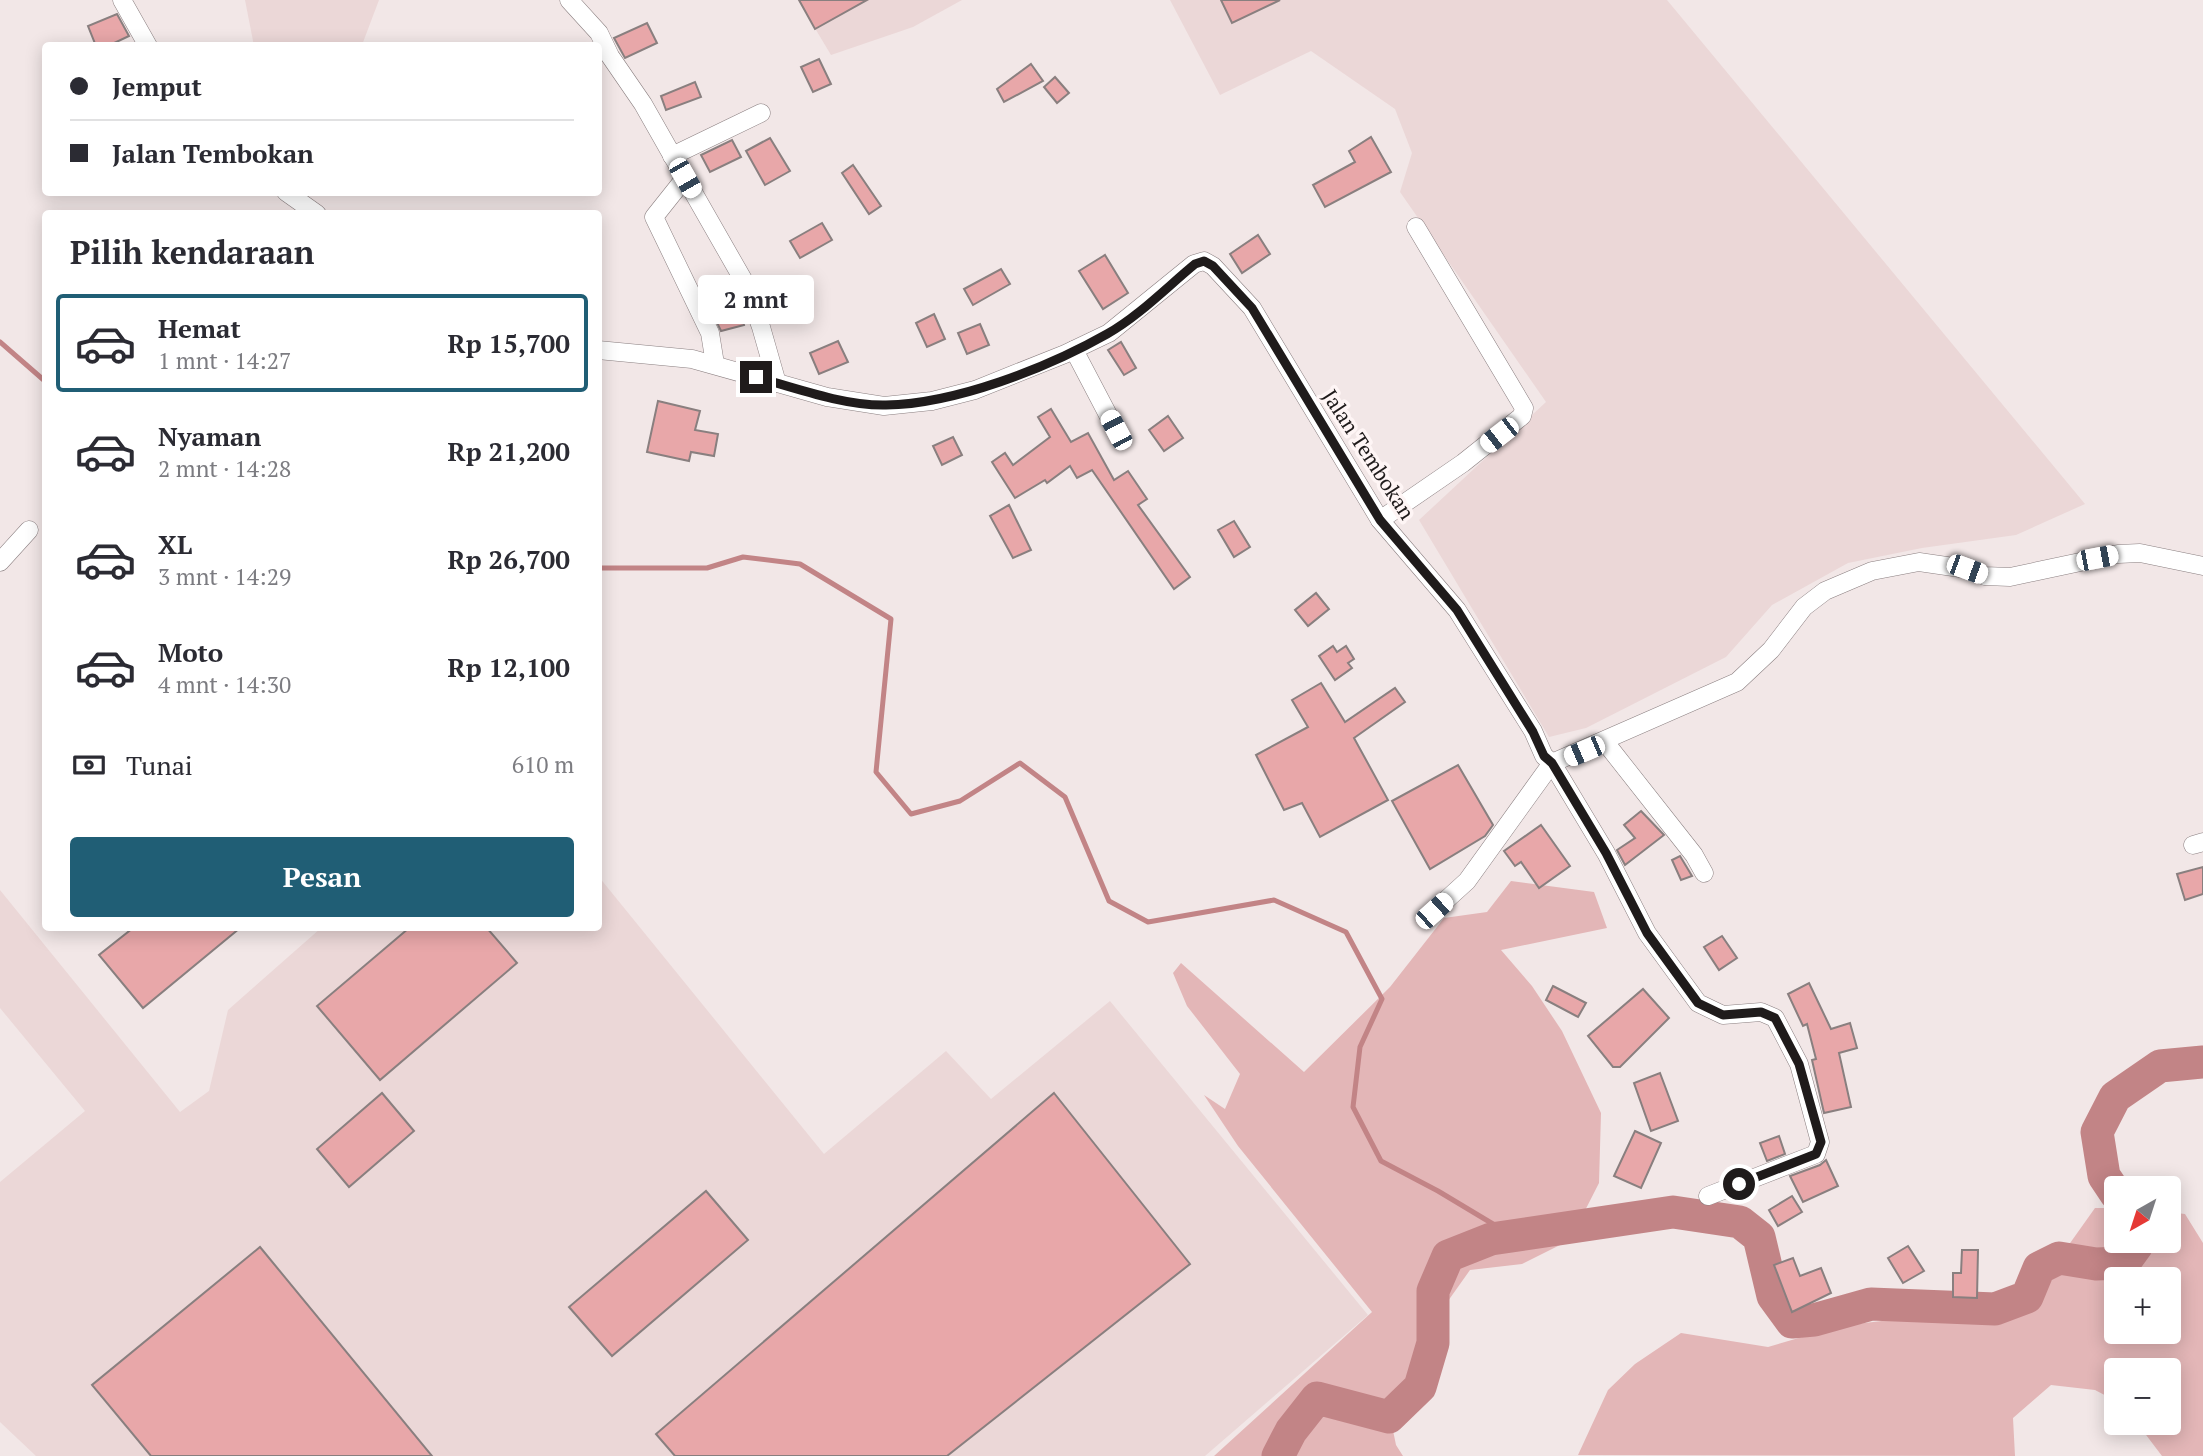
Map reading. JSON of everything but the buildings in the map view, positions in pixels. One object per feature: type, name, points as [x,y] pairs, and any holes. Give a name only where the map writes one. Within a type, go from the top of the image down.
[{"type":"street","points":[[122,0],[146,42]]},
{"type":"street","points":[[569,0],[599,33],[610,57],[643,104],[745,283],[777,383]]},
{"type":"street","points":[[673,156],[761,113]]},
{"type":"street","points":[[685,178],[656,213],[655,223],[714,354]]},
{"type":"street","points":[[292,196],[311,210]]},
{"type":"street","points":[[1380,520],[1463,463],[1522,416],[1524,408],[1416,227]]},
{"type":"street","name":"Jalan Tembokan","points":[[602,350],[714,354],[777,383],[828,397],[884,405],[932,401],[975,390],[1074,350],[1109,333],[1195,264],[1204,261],[1213,266],[1252,308],[1380,520],[1457,610],[1533,732],[1544,756],[1552,763],[1606,853],[1647,933],[1698,1003],[1723,1015],[1769,1014],[1775,1018],[1799,1064],[1821,1142],[1816,1154],[1708,1196]]},
{"type":"street","points":[[1074,350],[1116,430]]},
{"type":"street","points":[[0,562],[29,530]]},
{"type":"street","points":[[1434,911],[1467,881],[1552,763],[1737,682],[1772,650],[1804,607],[1825,591],[1848,579],[1919,562],[1967,569],[1986,576],[2031,574],[2076,562],[2129,553],[2160,555],[2203,566]]},
{"type":"street","points":[[1605,742],[1694,855],[1704,873]]},
{"type":"shaded area","points":[[245,0],[379,0],[363,42],[253,42]]},
{"type":"shaded area","points":[[798,0],[962,0],[913,27],[831,55]]},
{"type":"shaded area","points":[[1170,0],[1667,0],[2085,504],[2016,535],[1922,548],[1848,563],[1772,605],[1726,657],[1586,728],[1549,737],[1419,520],[1546,402],[1400,192],[1412,153],[1395,109],[1311,51],[1220,95]]},
{"type":"shaded area","points":[[602,881],[824,1154],[946,1051],[991,1099],[1110,1001],[1368,1315],[1205,1456],[36,1456],[0,1422],[0,1182],[85,1111],[0,1008],[0,890],[180,1112],[209,1091],[228,1010],[318,931],[602,931]]},
{"type":"shaded area","points":[[1511,881],[1594,892],[1607,928],[1501,950],[1532,986],[1562,1031],[1601,1113],[1599,1183],[1570,1240],[1522,1264],[1470,1270],[1448,1301],[1444,1356],[1411,1393],[1388,1406],[1396,1445],[1403,1456],[1214,1456],[1372,1312],[1238,1146],[1204,1095],[1225,1109],[1240,1074],[1187,1006],[1173,973],[1181,963],[1304,1072],[1390,987],[1444,918],[1487,912]]},
{"type":"shaded area","points":[[2095,1208],[2104,1208],[2104,1253],[2181,1253],[2181,1214],[2185,1214],[2203,1243],[2203,1456],[2162,1456],[2146,1435],[2181,1435],[2181,1358],[2104,1358],[2104,1395],[2095,1390],[2051,1385],[2013,1418],[2015,1456],[1578,1455],[1608,1390],[1635,1364],[1681,1333],[1768,1347],[1840,1326],[1956,1312],[2014,1293],[2063,1253]]},
{"type":"waterway","points":[[0,342],[42,379]]},
{"type":"waterway","points":[[602,568],[707,568],[743,557],[800,564],[891,619],[876,772],[911,814],[960,801],[1020,763],[1065,797],[1109,901],[1148,922],[1274,900],[1346,932],[1382,999],[1360,1047],[1353,1107],[1381,1161],[1513,1236]]},
{"type":"waterway","points":[[2104,1176],[2097,1132],[2115,1097],[2160,1066],[2203,1062]]},
{"type":"waterway","points":[[1278,1456],[1291,1431],[1317,1398],[1389,1417],[1420,1387],[1433,1343],[1433,1291],[1448,1256],[1491,1239],[1673,1212],[1740,1222],[1759,1237],[1773,1296],[1792,1322],[1814,1320],[1871,1304],[1995,1309],[2027,1297],[2039,1268],[2059,1258],[2096,1264],[2124,1263],[2131,1253]]},
{"type":"route","points":[[756,377],[828,397],[884,405],[932,401],[975,390],[1074,350],[1109,333],[1195,264],[1204,261],[1213,266],[1252,308],[1380,520],[1457,610],[1478,641],[1533,732],[1544,756],[1552,763],[1606,853],[1647,933],[1698,1003],[1711,1012],[1723,1015],[1761,1012],[1775,1018],[1799,1064],[1821,1142],[1816,1154],[1739,1184]]}]
